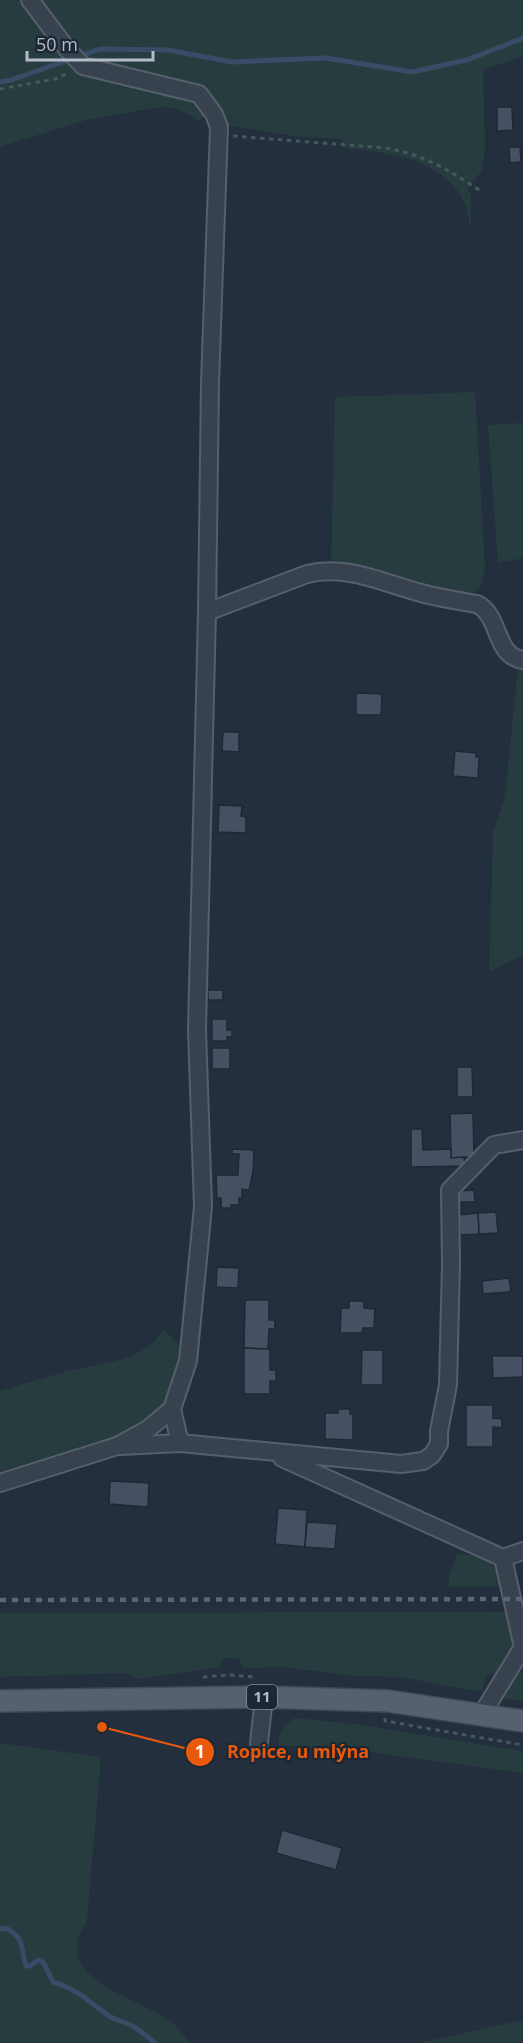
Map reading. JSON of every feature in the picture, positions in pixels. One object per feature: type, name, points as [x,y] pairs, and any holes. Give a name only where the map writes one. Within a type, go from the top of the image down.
[{"type":"main road","name":"11","points":[[0,1701],[264,1697],[388,1701],[523,1721]]},
{"type":"street","points":[[30,0],[82,66],[199,94],[214,114],[219,135],[210,383],[197,1030],[203,1207],[188,1360],[172,1409],[180,1443]]},
{"type":"street","points":[[207,612],[307,574],[320,571],[347,571],[423,594],[477,604],[485,608],[504,649],[511,656],[523,660]]},
{"type":"street","points":[[117,1446],[180,1443],[401,1464],[423,1461],[432,1455],[439,1444],[439,1431],[448,1385],[450,1190],[494,1144],[523,1140]]},
{"type":"street","points":[[0,1483],[117,1446],[148,1428],[172,1409]]},
{"type":"street","points":[[270,1452],[503,1558],[523,1551]]},
{"type":"street","points":[[482,1714],[523,1647],[503,1558]]},
{"type":"street","points":[[259,1743],[264,1697]]},
{"type":"path","points":[[0,89],[55,79],[82,66]]},
{"type":"path","points":[[219,135],[386,148],[406,152],[429,159],[482,192]]},
{"type":"path","points":[[388,1701],[385,1721],[523,1745]]},
{"type":"green space","points":[[0,0],[523,0],[523,56],[483,70],[485,144],[482,171],[467,188],[471,195],[471,231],[465,204],[456,189],[444,176],[429,167],[395,155],[342,148],[342,139],[300,137],[227,125],[209,113],[198,121],[174,108],[159,107],[86,120],[0,147]]},
{"type":"green space","points":[[475,392],[485,568],[481,585],[475,592],[440,591],[331,563],[335,397]]},
{"type":"green space","points":[[523,423],[523,558],[498,563],[488,425]]},
{"type":"green space","points":[[518,667],[523,667],[523,955],[489,972],[493,833],[505,797]]},
{"type":"green space","points":[[164,1329],[183,1350],[174,1390],[162,1411],[150,1422],[110,1442],[0,1478],[0,1391],[59,1373],[108,1363],[133,1355],[155,1340]]},
{"type":"green space","points":[[457,1554],[487,1560],[495,1569],[501,1586],[449,1587],[449,1578]]},
{"type":"green space","points":[[508,1612],[512,1645],[507,1657],[495,1673],[487,1674],[482,1692],[400,1677],[356,1676],[281,1667],[243,1668],[239,1658],[223,1658],[220,1667],[137,1679],[125,1673],[0,1677],[0,1613]]},
{"type":"green space","points":[[512,1672],[523,1672],[523,1701],[505,1699],[500,1695]]},
{"type":"green space","points":[[295,1718],[355,1724],[523,1751],[523,1773],[354,1750],[278,1745],[283,1729]]},
{"type":"green space","points":[[0,1743],[101,1757],[87,1921],[78,1941],[79,1958],[87,1972],[102,1984],[171,2022],[190,2043],[0,2043]]},
{"type":"green space","points":[[523,2021],[523,2043],[419,2043]]},
{"type":"building","points":[[497,107],[512,107],[513,130],[497,131]]},
{"type":"building","points":[[509,147],[520,147],[521,162],[510,163]]},
{"type":"building","points":[[356,693],[382,694],[381,715],[356,715]]},
{"type":"building","points":[[223,732],[239,732],[239,752],[222,751]]},
{"type":"building","points":[[455,751],[476,753],[476,757],[479,757],[478,778],[453,776]]},
{"type":"building","points":[[219,805],[242,806],[241,816],[246,817],[246,833],[218,832]]},
{"type":"building","points":[[208,990],[223,990],[223,1000],[208,1000]]},
{"type":"building","points":[[212,1019],[227,1019],[227,1030],[232,1030],[232,1037],[227,1037],[227,1041],[212,1041]]},
{"type":"building","points":[[212,1048],[230,1048],[230,1069],[212,1069]]},
{"type":"building","points":[[457,1067],[472,1067],[473,1097],[457,1097]]},
{"type":"building","points":[[473,1113],[474,1155],[451,1158],[450,1114]]},
{"type":"building","points":[[411,1129],[422,1129],[423,1150],[451,1149],[451,1158],[464,1157],[465,1166],[411,1167]]},
{"type":"building","points":[[232,1149],[254,1150],[253,1172],[249,1190],[242,1189],[239,1205],[221,1208],[221,1198],[217,1198],[216,1175],[238,1175],[239,1154],[232,1154]]},
{"type":"building","points":[[474,1190],[475,1202],[459,1202],[459,1191]]},
{"type":"building","points":[[496,1212],[498,1233],[479,1234],[478,1213]]},
{"type":"building","points":[[478,1213],[479,1234],[460,1235],[459,1215]]},
{"type":"building","points":[[217,1267],[239,1268],[238,1288],[216,1287]]},
{"type":"building","points":[[509,1278],[511,1290],[509,1292],[483,1294],[482,1281]]},
{"type":"building","points":[[245,1300],[269,1300],[269,1320],[275,1320],[275,1329],[269,1329],[268,1349],[244,1348]]},
{"type":"building","points":[[349,1301],[364,1301],[364,1308],[375,1309],[374,1328],[363,1328],[362,1333],[340,1333],[341,1308],[349,1308]]},
{"type":"building","points":[[244,1348],[270,1349],[270,1370],[276,1370],[276,1381],[270,1381],[270,1394],[244,1394]]},
{"type":"building","points":[[362,1350],[383,1350],[383,1385],[361,1385]]},
{"type":"building","points":[[492,1356],[523,1356],[523,1377],[493,1378]]},
{"type":"building","points":[[466,1405],[493,1405],[493,1418],[502,1419],[502,1428],[493,1427],[493,1447],[466,1447]]},
{"type":"building","points":[[338,1409],[350,1409],[350,1414],[353,1414],[353,1440],[325,1439],[325,1413],[338,1413]]},
{"type":"building","points":[[110,1481],[149,1483],[148,1507],[109,1504]]},
{"type":"building","points":[[278,1508],[307,1510],[305,1547],[275,1544]]},
{"type":"building","points":[[307,1522],[337,1524],[335,1549],[305,1547]]},
{"type":"building","points":[[282,1830],[342,1848],[336,1870],[276,1853]]},
{"type":"waterway","points":[[0,82],[100,49],[168,50],[232,62],[326,58],[412,72],[467,60],[523,38]]},
{"type":"waterway","points":[[0,1929],[6,1928],[20,1940],[26,1966],[38,1960],[44,1963],[53,1982],[74,1991],[109,2016],[135,2028],[155,2043]]},
{"type":"railway","points":[[0,1600],[523,1599]]},
{"type":"place","name":"Ropice, u mlýna","points":[[102,1727]]}]
